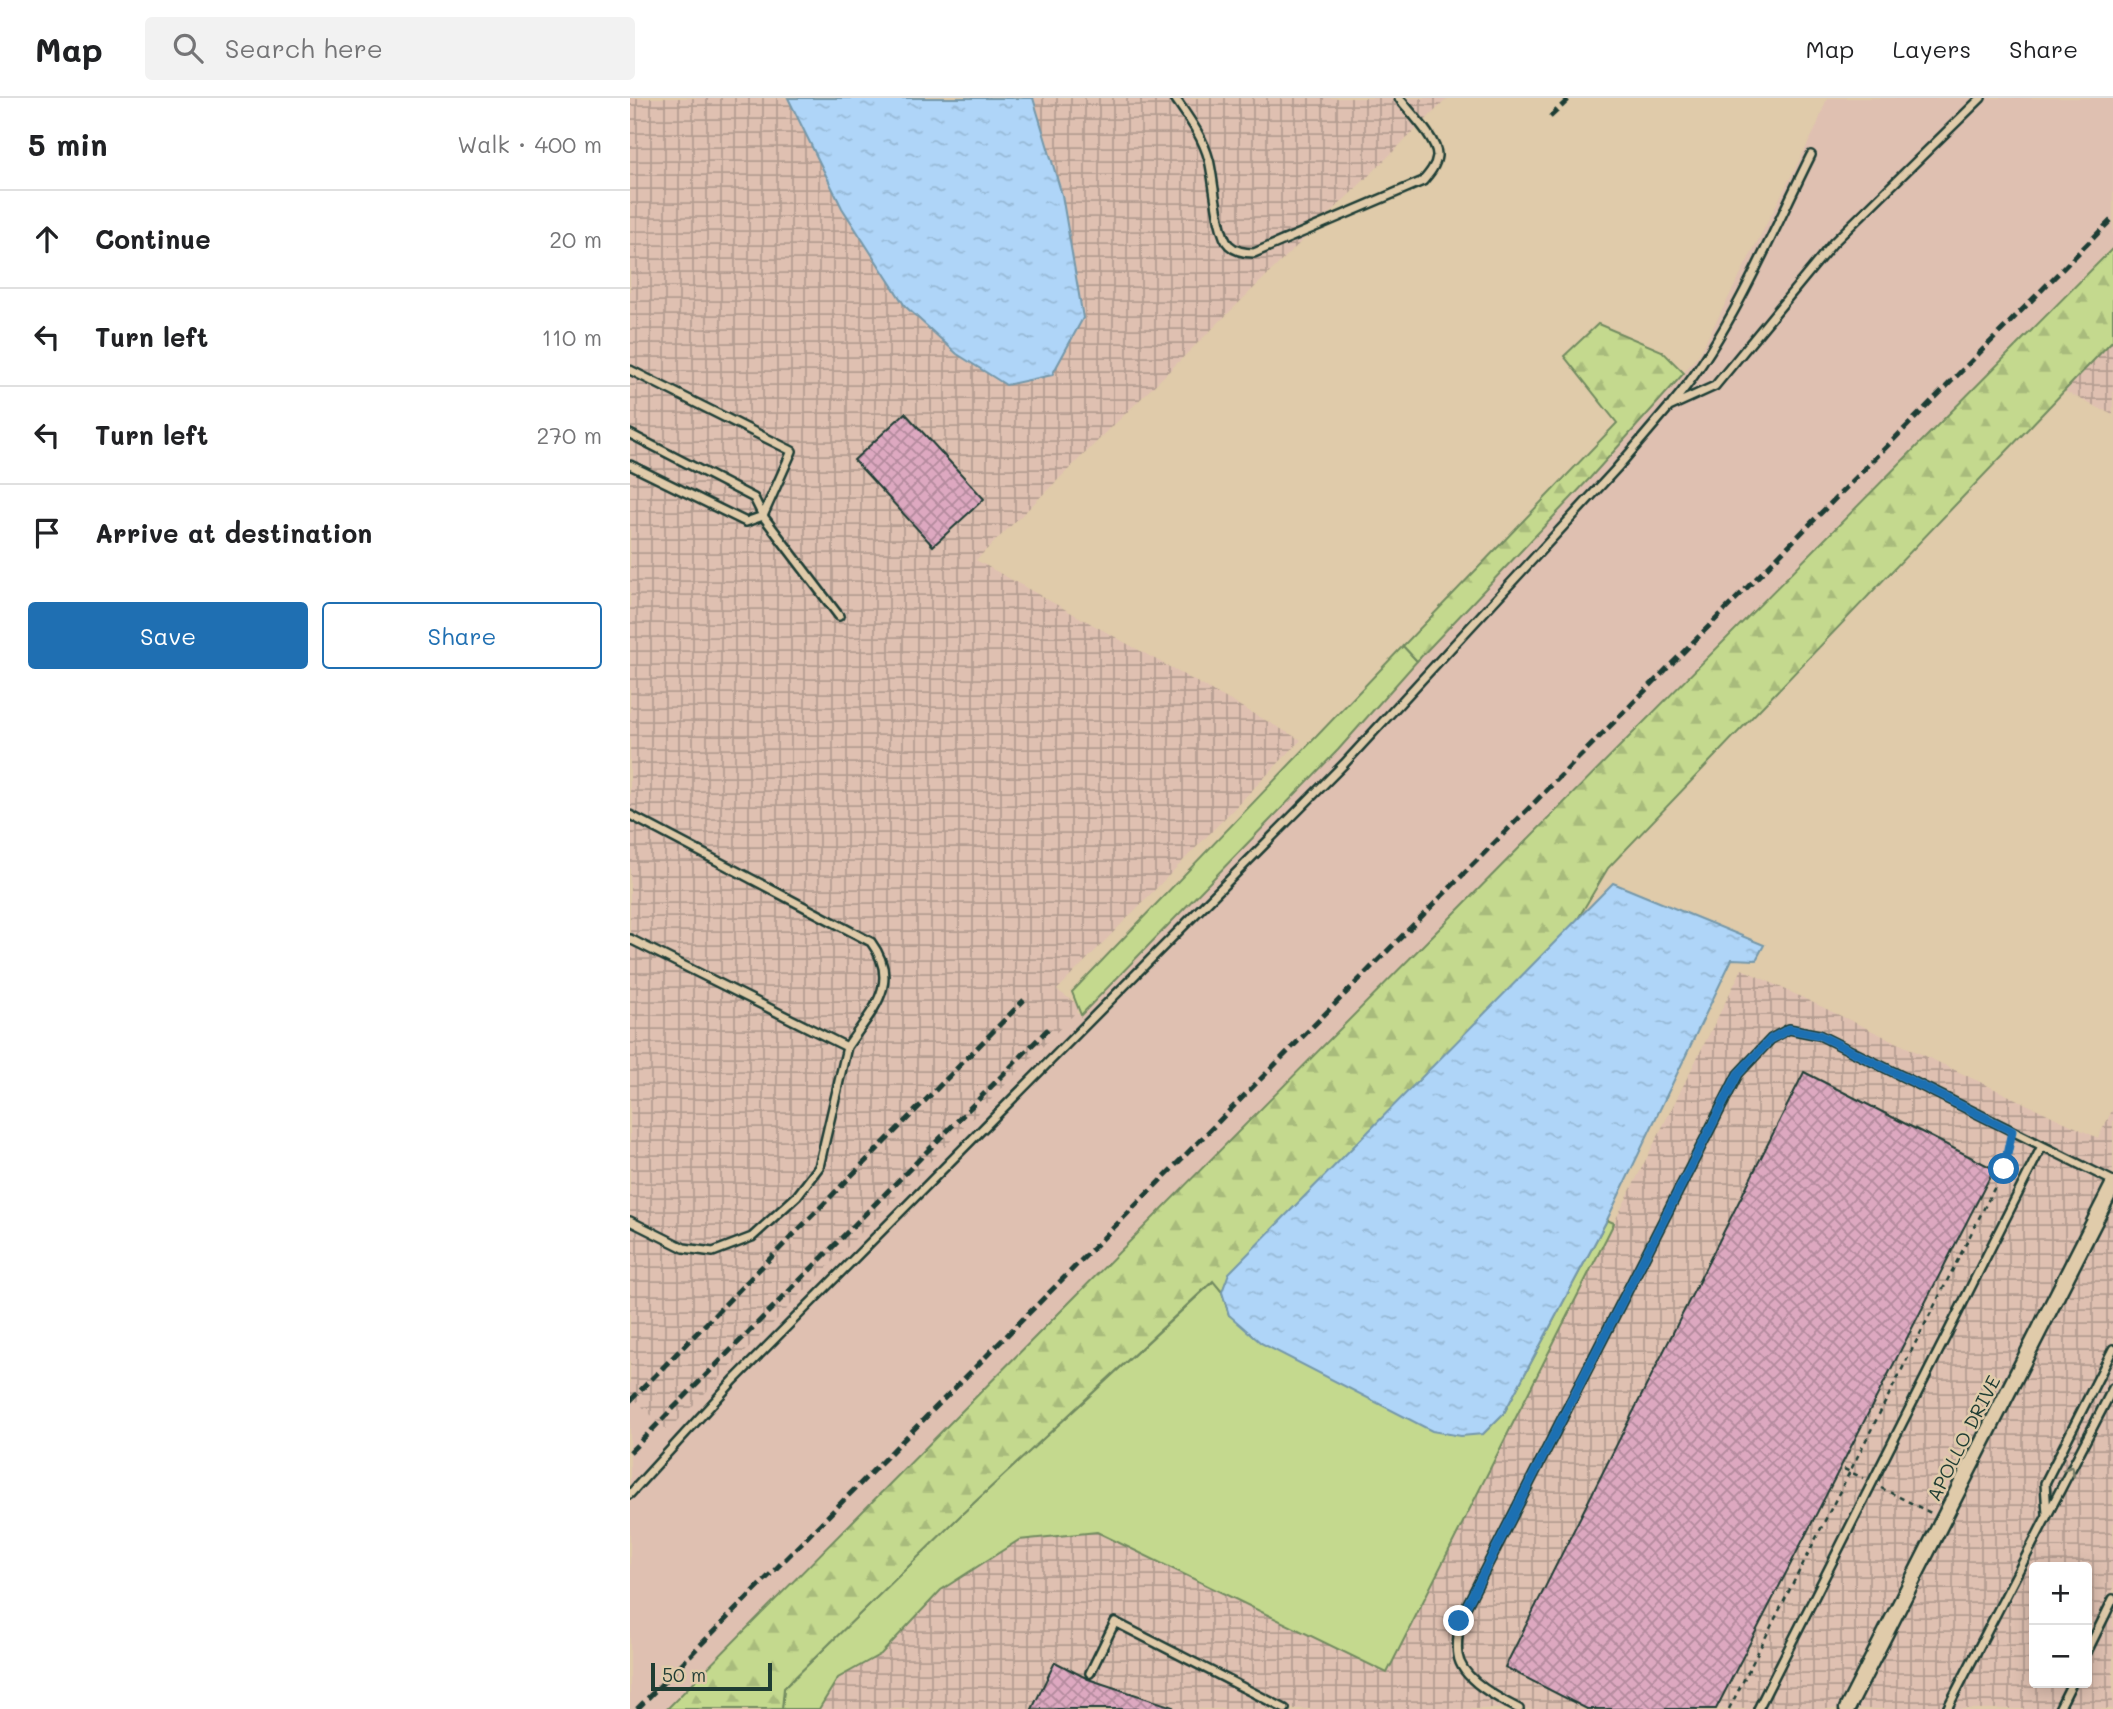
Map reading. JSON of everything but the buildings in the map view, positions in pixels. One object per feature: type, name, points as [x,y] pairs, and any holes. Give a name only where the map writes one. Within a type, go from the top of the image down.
[{"type":"street","name":"APOLLO DRIVE","points":[[1847,1709],[2113,1183]]},
{"type":"lane","points":[[1175,98],[1196,130],[1209,158],[1222,232],[1229,245],[1245,253],[1254,253],[1423,181],[1433,169],[1437,154],[1432,140],[1399,98]]},
{"type":"lane","points":[[1670,407],[1715,386],[1833,243],[1981,98]]},
{"type":"lane","points":[[630,1494],[734,1380],[1344,764],[1617,468],[1690,383],[1731,315],[1811,155]]},
{"type":"lane","points":[[630,370],[792,451],[763,516],[746,522],[630,465]]},
{"type":"lane","points":[[630,434],[754,498],[763,516],[839,616]]},
{"type":"lane","points":[[630,815],[871,942],[881,956],[883,992],[847,1047],[819,1167],[797,1196],[752,1237],[713,1252],[703,1251],[684,1248],[630,1221]]},
{"type":"lane","points":[[630,939],[847,1047]]},
{"type":"lane","points":[[1518,1709],[1493,1696],[1473,1680],[1458,1657],[1459,1621],[1738,1074],[1771,1039],[1789,1029],[1819,1035],[2113,1183]]},
{"type":"lane","points":[[1758,1709],[2042,1146]]},
{"type":"lane","points":[[2047,1514],[2045,1482],[2113,1349]]},
{"type":"lane","points":[[1947,1709],[2113,1388]]},
{"type":"lane","points":[[2092,1643],[2113,1599]]},
{"type":"lane","points":[[1090,1673],[1115,1622],[1285,1709]]},
{"type":"lane","points":[[2059,1709],[2070,1688]]},
{"type":"path","points":[[1729,1709],[2004,1169],[2012,1131]]},
{"type":"path","points":[[1843,1469],[1944,1519]]},
{"type":"shaded area","points":[[630,98],[1448,98],[976,560],[1301,740],[1057,990],[1081,1007],[668,1431],[630,1395]]},
{"type":"shaded area","points":[[1827,98],[2113,98],[2113,246],[667,1709],[630,1709],[630,1383],[1020,984],[1081,1015],[1338,750],[1441,633],[1643,421],[1700,353],[1816,128]]},
{"type":"shaded area","points":[[2113,340],[2113,415],[2064,391]]},
{"type":"shaded area","points":[[1742,969],[2098,1138],[2113,1109],[2113,1709],[819,1709],[838,1678],[884,1652],[941,1590],[1019,1540],[1097,1532],[1387,1673]]},
{"type":"green space","points":[[2113,248],[2113,340],[1608,868],[1576,922],[1230,1273],[1222,1292],[1213,1281],[963,1513],[784,1688],[782,1709],[667,1709]]},
{"type":"green space","points":[[1598,324],[1662,351],[1684,373],[1590,478],[1417,661],[1403,646],[1617,423],[1564,356]]},
{"type":"green space","points":[[1403,646],[1417,661],[1338,750],[1081,1015],[1072,992]]},
{"type":"green space","points":[[1607,1220],[1614,1223],[1387,1673],[1097,1532],[1019,1540],[941,1590],[881,1654],[838,1678],[819,1709],[782,1709],[784,1688],[963,1513],[1214,1281],[1222,1292],[1229,1315],[1483,1434],[1504,1413]]},
{"type":"water","points":[[788,98],[1033,98],[1062,195],[1083,318],[1052,375],[1006,385],[957,354],[905,306],[842,208]]},
{"type":"water","points":[[1613,883],[1764,945],[1756,960],[1732,959],[1607,1220],[1504,1413],[1483,1434],[1461,1436],[1432,1431],[1261,1343],[1229,1315],[1222,1292],[1229,1273]]},
{"type":"railway","points":[[1550,117],[1570,98]]},
{"type":"railway","points":[[637,1709],[2113,218]]},
{"type":"railway","points":[[630,1401],[1024,1000]]},
{"type":"railway","points":[[630,1452],[1048,1029]]},
{"type":"route","points":[[1459,1621],[1738,1074],[1771,1039],[1789,1029],[1819,1035],[2012,1131],[2004,1169]]}]
